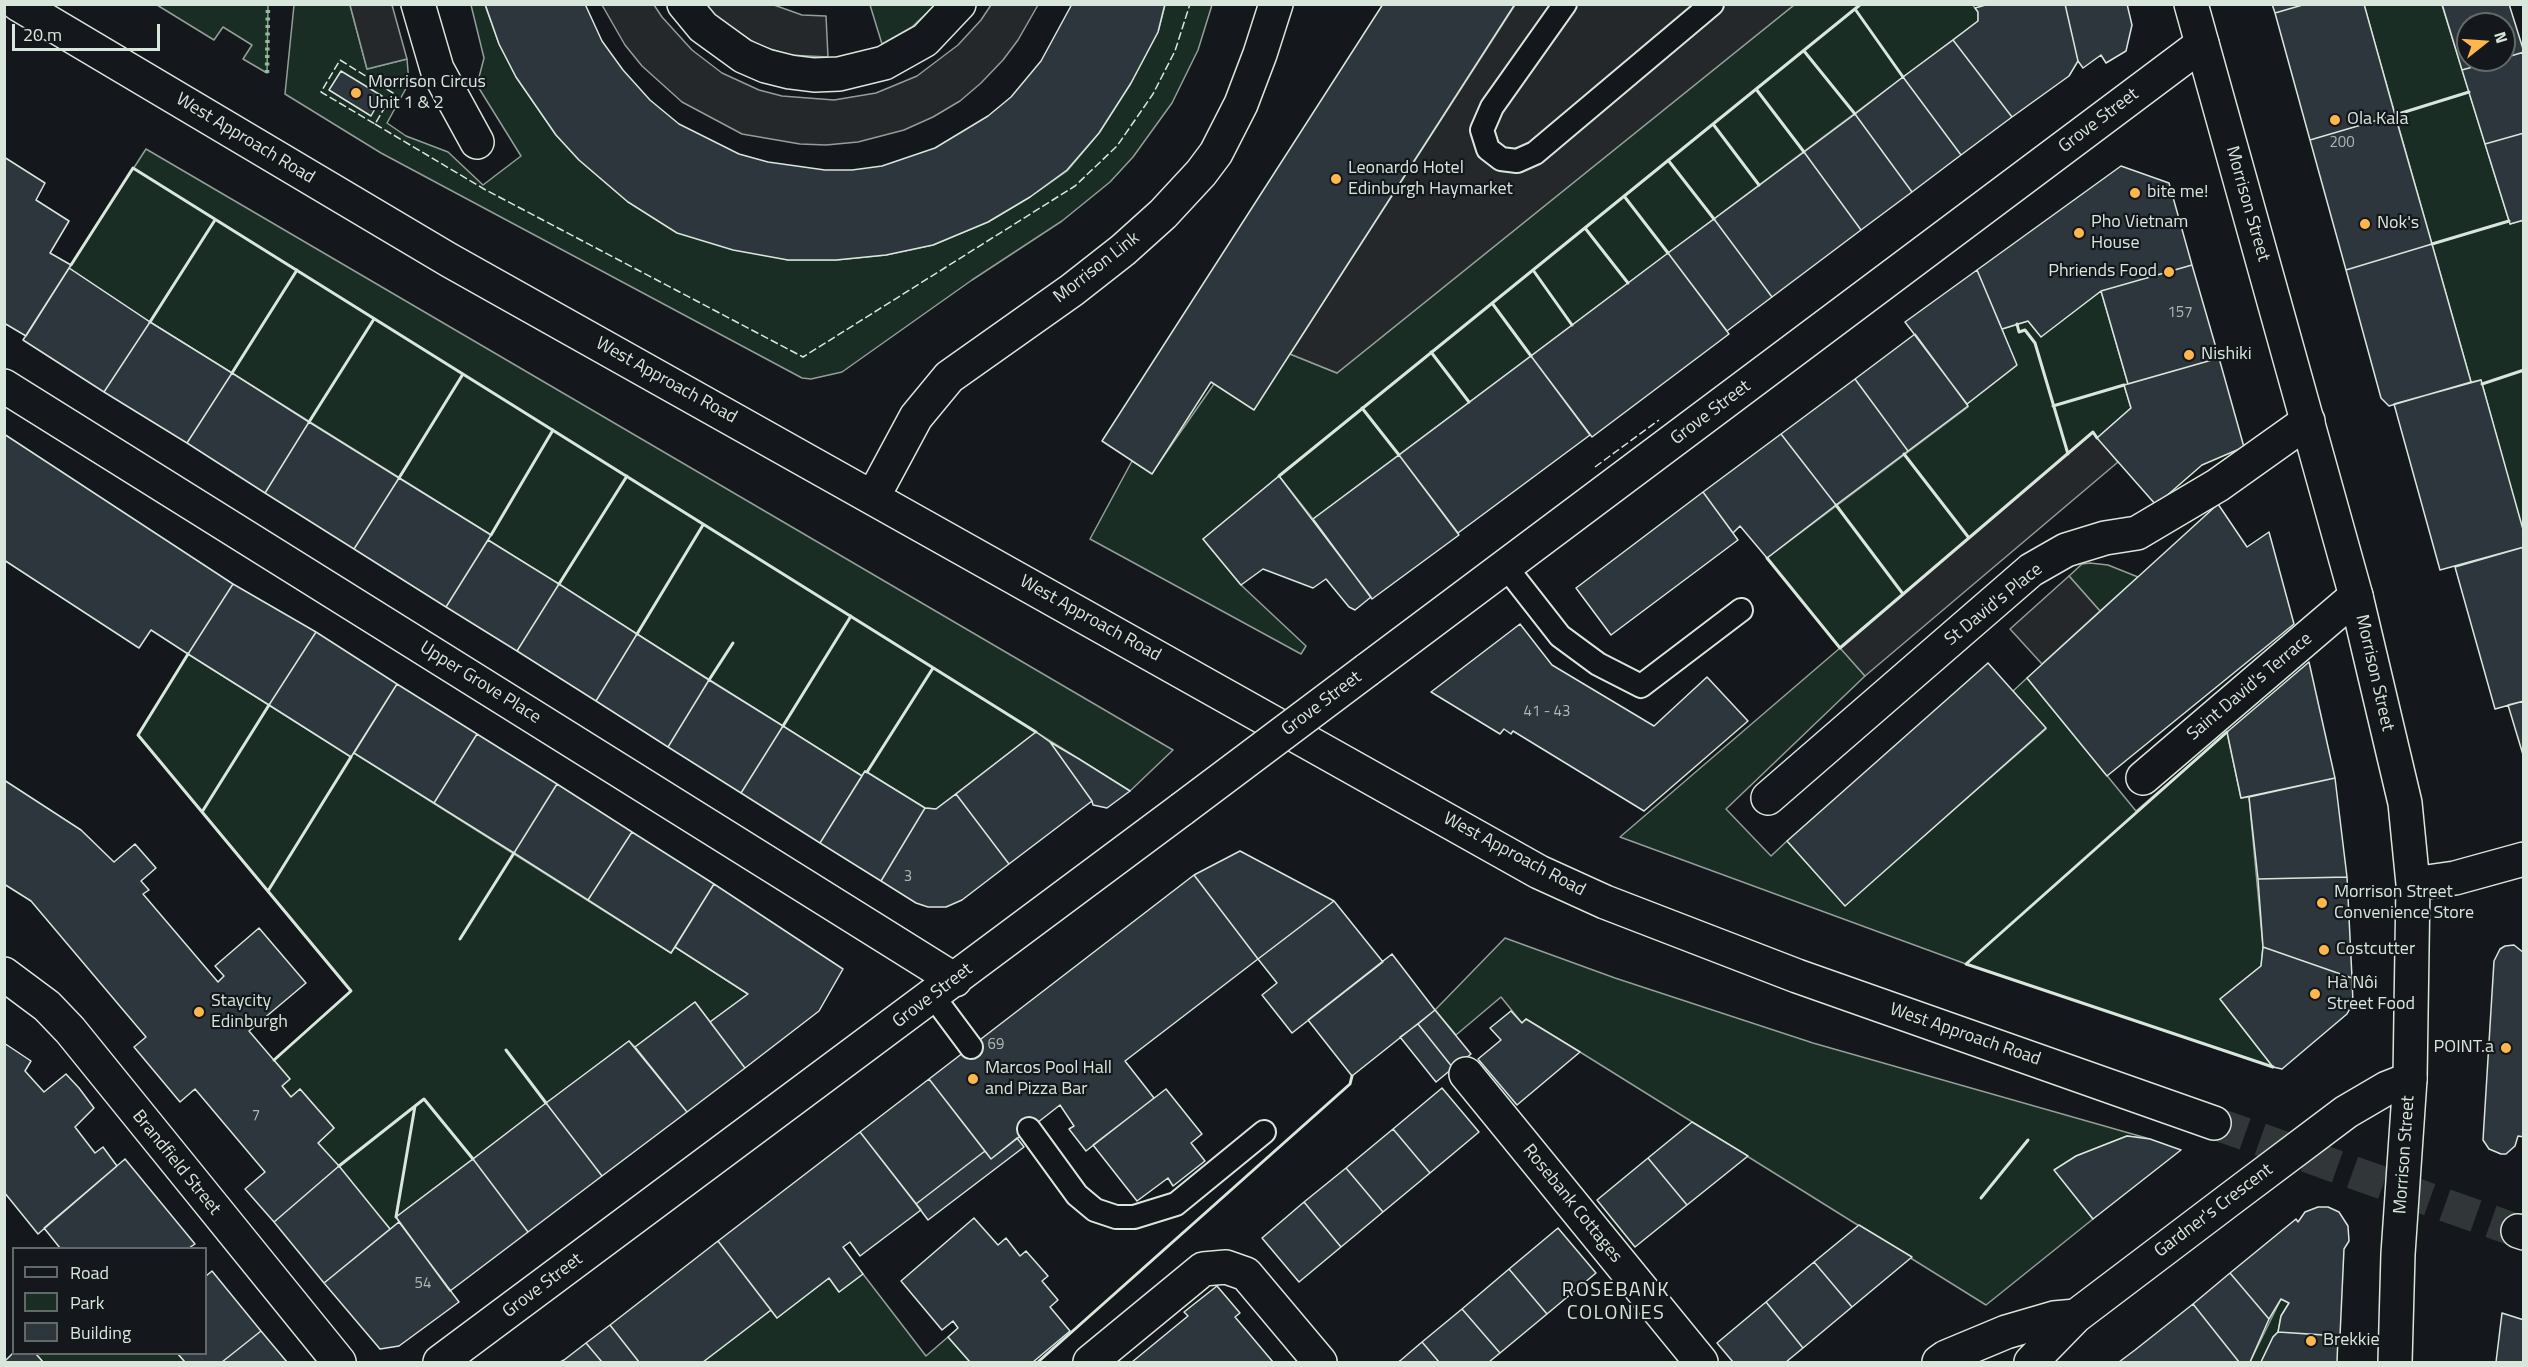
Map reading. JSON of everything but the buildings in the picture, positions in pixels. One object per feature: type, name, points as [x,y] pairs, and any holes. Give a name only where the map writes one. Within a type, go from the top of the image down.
[{"type":"street","name":"West Approach Road","points":[[18,4],[449,260],[1539,872],[1605,902],[1797,976],[2214,1123]]},
{"type":"street","points":[[418,4],[427,41],[440,76],[477,142]]},
{"type":"street","points":[[684,4],[703,27],[743,56],[766,66],[814,75],[839,74],[884,63],[925,40],[959,4]]},
{"type":"street","name":"Morrison Link","points":[[873,497],[916,417],[949,377],[1072,290],[1123,250],[1163,214],[1201,173],[1216,153],[1241,104],[1276,4]]},
{"type":"street","name":"Morrison Street","points":[[2191,4],[2356,596],[2405,803],[2413,884],[2410,1079],[2398,1254],[2395,1362]]},
{"type":"street","name":"Grove Street","points":[[440,1362],[944,988],[2202,44]]},
{"type":"street","name":"Upper Grove Place","points":[[4,386],[944,988]]},
{"type":"street","name":"St David's Place","points":[[1768,798],[2031,570],[2066,550],[2105,538],[2137,533],[2218,485],[2308,421]]},
{"type":"street","name":"Saint David's Terrace","points":[[2143,778],[2356,596]]},
{"type":"street","points":[[2413,884],[2455,878],[2523,859]]},
{"type":"street","name":"Brandfield Street","points":[[4,974],[47,1006],[70,1030],[339,1362]]},
{"type":"street","name":"Rosebank Cottages","points":[[1466,1074],[1701,1362]]},
{"type":"street","name":"Gardner's Crescent","points":[[2031,1362],[2076,1316],[2346,1112],[2387,1088],[2410,1079]]},
{"type":"street","points":[[1090,1362],[1203,1269],[1226,1267],[1246,1274],[1320,1362]]},
{"type":"street","points":[[1939,1362],[2006,1332],[2054,1318],[2076,1316]]},
{"type":"lane","points":[[1565,4],[1492,107],[1482,130],[1488,149],[1501,159],[1517,161],[1535,153],[1712,4]]},
{"type":"lane","points":[[1506,567],[1560,636],[1598,664],[1641,686],[1741,610]]},
{"type":"lane","points":[[944,988],[971,1047]]},
{"type":"lane","points":[[1029,1129],[1077,1195],[1095,1210],[1116,1217],[1134,1217],[1176,1204],[1264,1132]]},
{"type":"green space","points":[[870,4],[935,5],[912,27],[882,44]]},
{"type":"green space","points":[[1972,4],[1978,12],[1978,21],[1313,519],[1279,476],[1203,539],[1241,585],[1306,646],[1301,654],[1090,539],[1132,461],[1152,473],[1214,384],[1290,354],[1337,373],[1794,5]]},
{"type":"green space","points":[[157,5],[268,5],[267,73],[243,59],[252,45],[223,27],[214,40]]},
{"type":"green space","points":[[294,5],[350,5],[367,69],[407,59],[409,83],[387,123],[406,136],[448,152],[483,185],[521,156],[477,85],[484,58],[471,5],[485,5],[499,44],[516,77],[556,135],[579,160],[628,202],[788,260],[836,260],[886,255],[933,245],[988,222],[1030,197],[1067,171],[1099,133],[1131,83],[1158,32],[1165,5],[1212,5],[1198,50],[1172,103],[1133,157],[1110,182],[1062,221],[972,280],[842,372],[811,379],[802,378],[381,153],[285,94]]},
{"type":"green space","points":[[2364,5],[2442,5],[2456,50],[2456,72],[2463,72],[2510,224],[2523,220],[2523,533],[2481,380],[2471,382]]},
{"type":"green space","points":[[146,149],[1173,750],[1130,791],[1036,732],[936,809],[925,808],[865,771],[862,776],[488,540],[491,535],[150,322],[69,268]]},
{"type":"green space","points":[[2101,291],[2128,384],[2124,385],[2131,408],[2097,438],[2092,433],[1840,647],[1865,676],[1726,809],[1771,856],[1787,841],[1845,905],[2046,729],[2013,691],[2027,678],[2136,811],[2227,732],[2241,798],[2249,797],[2263,947],[2261,966],[2220,999],[2273,1067],[1966,964],[1620,837],[1840,648],[1767,558],[1968,407],[1967,404],[2016,366],[2002,329],[2028,321],[2041,336]]},
{"type":"green space","points":[[2082,564],[2108,565],[2138,577],[2100,611],[2069,576]]},
{"type":"green space","points":[[188,654],[351,757],[354,753],[671,953],[675,947],[748,994],[710,1022],[695,1002],[635,1047],[629,1041],[396,1217],[399,1222],[390,1229],[318,1143],[334,1128],[300,1089],[291,1097],[282,1086],[290,1079],[274,1060],[351,991],[138,735]]},
{"type":"green space","points":[[1505,938],[1615,978],[1813,1043],[2150,1139],[2127,1136],[2076,1156],[2055,1170],[2093,1219],[1986,1305],[1526,1019],[1522,1023],[1501,997],[1456,1035],[1435,1010]]},
{"type":"green space","points":[[863,1274],[926,1356],[948,1337],[970,1362],[703,1362],[771,1310],[777,1318],[829,1278],[839,1292]]},
{"type":"green space","points":[[2281,1299],[2289,1303],[2281,1316],[2278,1332],[2273,1337],[2261,1362],[2250,1362]]},
{"type":"green space","points":[[37,1355],[179,1355],[185,1362],[43,1362]]},
{"type":"shaded area","points":[[350,5],[392,5],[407,59],[367,69]]},
{"type":"shaded area","points":[[602,5],[654,5],[692,50],[722,73],[759,90],[782,96],[834,100],[876,93],[917,76],[958,45],[981,20],[991,5],[1038,5],[1018,40],[1003,60],[960,101],[904,130],[858,142],[826,145],[800,144],[742,134],[682,102],[642,66],[625,45]]},
{"type":"shaded area","points":[[705,5],[774,5],[802,15],[826,16],[828,57],[789,55],[758,45],[719,19]]},
{"type":"shaded area","points":[[1515,5],[1794,5],[1337,373],[1290,354]]},
{"type":"shaded area","points":[[2093,432],[2118,462],[1865,676],[1840,648]]},
{"type":"shaded area","points":[[2069,576],[2100,611],[2042,664],[2010,629]]},
{"type":"tunnel","points":[[2214,1123],[2518,1231]]},
{"type":"hedge","points":[[267,73],[268,4]]},
{"type":"fence","points":[[375,124],[484,189],[803,357],[1075,186],[1117,146],[1153,94],[1175,51],[1190,4]]},
{"type":"fence","points":[[340,60],[393,93],[375,124],[321,92],[340,60]]},
{"type":"fence","points":[[1595,467],[1659,420]]},
{"type":"wall","points":[[1279,476],[1861,4]]},
{"type":"wall","points":[[1855,9],[1903,77]]},
{"type":"wall","points":[[1804,51],[1855,114]]},
{"type":"wall","points":[[1756,89],[1804,152]]},
{"type":"wall","points":[[2395,115],[2469,92]]},
{"type":"wall","points":[[1713,124],[1759,185]]},
{"type":"wall","points":[[1668,160],[1714,219]]},
{"type":"wall","points":[[71,265],[133,168],[1036,732]]},
{"type":"wall","points":[[1624,196],[1668,253]]},
{"type":"wall","points":[[150,322],[215,220]]},
{"type":"wall","points":[[2432,244],[2509,221]]},
{"type":"wall","points":[[1585,228],[1628,283]]},
{"type":"wall","points":[[232,373],[297,270]]},
{"type":"wall","points":[[1533,270],[1572,325]]},
{"type":"wall","points":[[1492,303],[1531,356]]},
{"type":"wall","points":[[309,422],[374,319]]},
{"type":"wall","points":[[2017,324],[2019,332],[2025,330],[2035,343],[2068,454]]},
{"type":"wall","points":[[1431,352],[1469,402]]},
{"type":"wall","points":[[2482,384],[2524,370]]},
{"type":"wall","points":[[399,478],[463,374]]},
{"type":"wall","points":[[2053,406],[2124,385]]},
{"type":"wall","points":[[1362,408],[1399,455]]},
{"type":"wall","points":[[491,535],[553,430]]},
{"type":"wall","points":[[1767,558],[1840,648],[2093,432],[2097,438]]},
{"type":"wall","points":[[1904,454],[1969,538]]},
{"type":"wall","points":[[559,584],[627,476]]},
{"type":"wall","points":[[1836,505],[1903,594]]},
{"type":"wall","points":[[637,634],[703,525]]},
{"type":"wall","points":[[783,726],[851,616]]},
{"type":"wall","points":[[709,680],[733,643]]},
{"type":"wall","points":[[188,654],[138,735],[351,991],[274,1060]]},
{"type":"wall","points":[[867,772],[933,668]]},
{"type":"wall","points":[[202,812],[269,705]]},
{"type":"wall","points":[[2227,732],[1966,964],[2273,1067]]},
{"type":"wall","points":[[268,891],[351,757]]},
{"type":"wall","points":[[460,939],[514,853]]},
{"type":"wall","points":[[506,1050],[546,1103]]},
{"type":"wall","points":[[1038,1362],[1350,1084],[1352,1076]]},
{"type":"wall","points":[[339,1166],[424,1099],[473,1159]]},
{"type":"wall","points":[[396,1217],[415,1106]]},
{"type":"wall","points":[[1981,1198],[2028,1140]]},
{"type":"place","name":"Morrison Circus Unit 1 & 2","points":[[356,93]]},
{"type":"place","name":"Ola Kala","points":[[2335,120]]},
{"type":"place","name":"Leonardo Hotel Edinburgh Haymarket","points":[[1336,179]]},
{"type":"place","name":"bite me!","points":[[2135,193]]},
{"type":"place","name":"Nok's","points":[[2365,224]]},
{"type":"place","name":"Pho Vietnam House","points":[[2079,233]]},
{"type":"place","name":"Phriends Food","points":[[2169,272]]},
{"type":"place","name":"Nishiki","points":[[2189,355]]},
{"type":"place","name":"Morrison Street Convenience Store","points":[[2322,903]]},
{"type":"place","name":"Costcutter","points":[[2324,950]]},
{"type":"place","name":"Hà Nôi Street Food","points":[[2315,994]]},
{"type":"place","name":"Staycity Edinburgh","points":[[199,1012]]},
{"type":"place","name":"POINT.a","points":[[2506,1048]]},
{"type":"place","name":"Marcos Pool Hall and Pizza Bar","points":[[973,1079]]},
{"type":"place","name":"Brekkie","points":[[2311,1341]]},
{"type":"district","name":"ROSEBANK COLONIES","points":[[1616,1302]]}]
